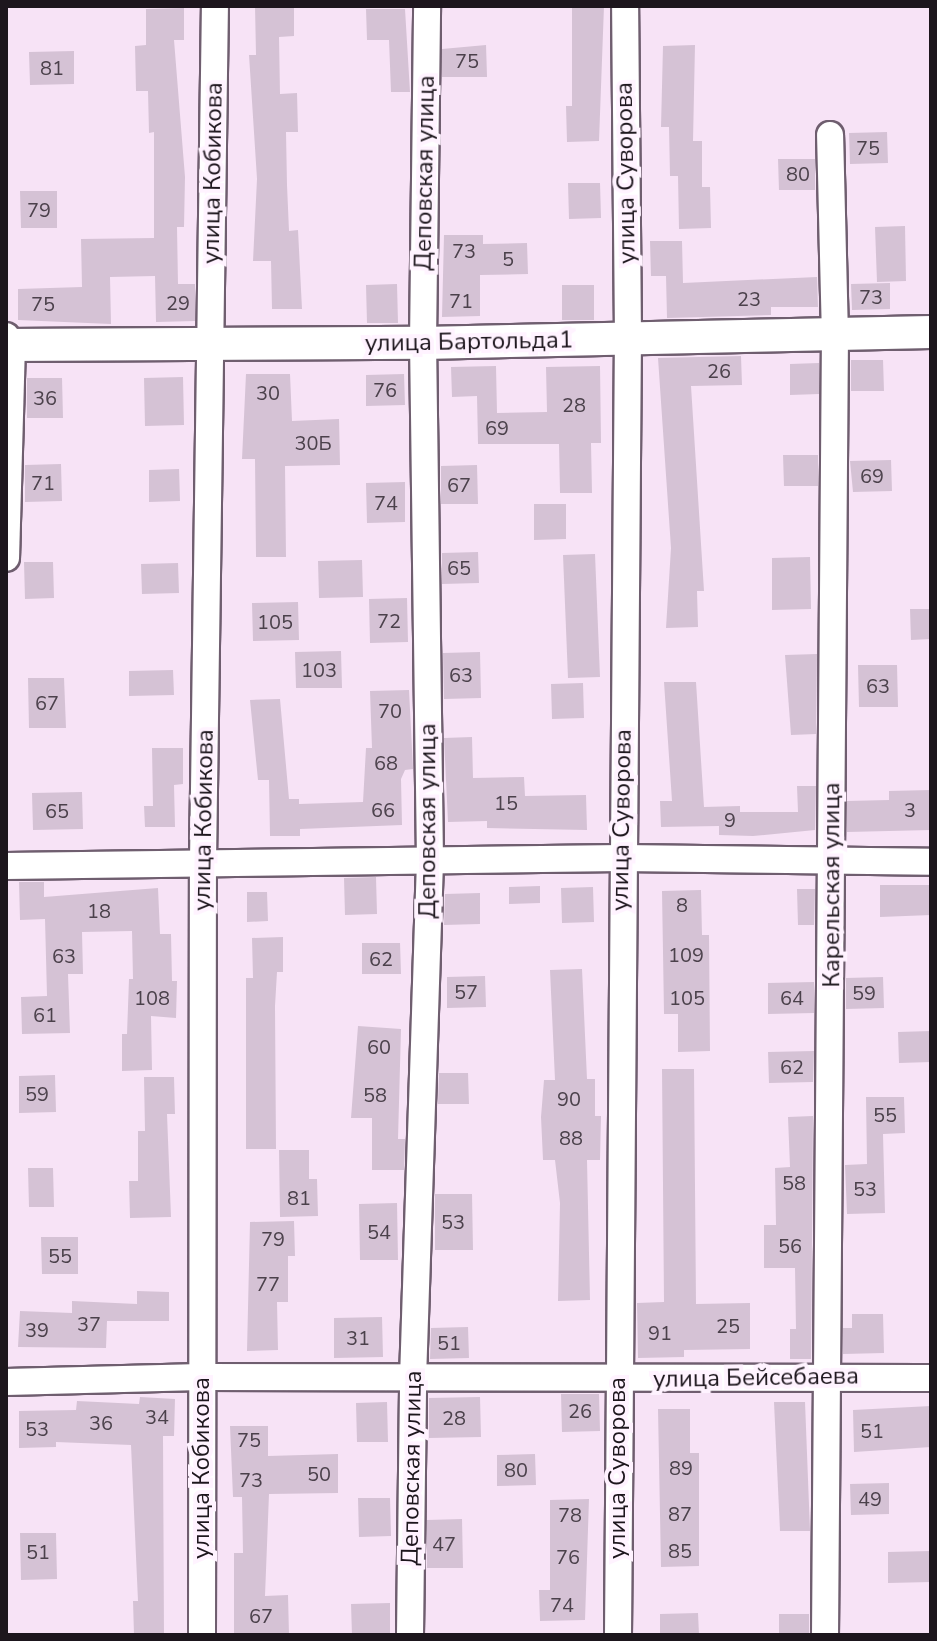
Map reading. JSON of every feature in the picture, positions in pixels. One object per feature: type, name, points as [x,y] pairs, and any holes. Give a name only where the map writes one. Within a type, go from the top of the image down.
[{"type":"street","name":"улица Кобикова","points":[[202,1635],[203,861],[215,6]]},
{"type":"street","name":"Деповская улица","points":[[410,1635],[413,1379],[430,861],[423,343],[427,6]]},
{"type":"street","name":"улица Суворова","points":[[618,1635],[628,338],[625,6]]},
{"type":"street","name":"Карельская улица","points":[[825,1635],[835,337],[830,135]]},
{"type":"street","name":"улица Бартольда1","points":[[8,342],[211,345],[423,343],[835,337],[931,332]]},
{"type":"street","points":[[6,558],[8,342]]},
{"type":"street","points":[[6,866],[203,861],[622,858],[931,862]]},
{"type":"street","name":"улица Бейсебаева","points":[[6,1382],[201,1377],[618,1380],[828,1376],[931,1378]]},
{"type":"building","points":[[255,6],[294,6],[294,36],[279,37],[280,94],[297,93],[298,132],[286,132],[287,185],[289,231],[298,230],[302,309],[272,309],[271,261],[253,261],[257,179],[249,55],[256,55]]},
{"type":"building","points":[[572,6],[604,6],[599,141],[567,142],[566,106],[572,106]]},
{"type":"building","points":[[184,8],[184,40],[174,40],[185,177],[184,227],[177,227],[178,284],[195,284],[195,321],[156,322],[155,276],[110,277],[111,324],[18,320],[18,289],[82,287],[81,239],[154,238],[154,132],[149,133],[148,91],[136,91],[135,46],[146,45],[146,9]]},
{"type":"building","points":[[366,9],[405,9],[410,92],[391,92],[389,40],[367,40]]},
{"type":"building","points":[[486,45],[487,77],[442,77],[442,49]]},
{"type":"building","points":[[695,45],[693,141],[702,141],[702,187],[710,187],[711,228],[679,229],[678,176],[670,176],[669,127],[661,127],[663,46]]},
{"type":"building","points":[[74,51],[74,84],[30,85],[29,52]]},
{"type":"building","points":[[887,132],[888,163],[850,164],[849,133]]},
{"type":"building","points":[[778,159],[815,159],[815,190],[779,190]]},
{"type":"building","points":[[568,183],[600,183],[601,218],[569,219]]},
{"type":"building","points":[[20,191],[57,191],[57,228],[21,228]]},
{"type":"building","points":[[905,226],[906,281],[877,282],[875,227]]},
{"type":"building","points":[[444,235],[483,235],[483,244],[527,243],[528,274],[480,275],[480,316],[442,317]]},
{"type":"building","points":[[650,241],[682,241],[683,283],[817,277],[818,307],[771,307],[771,315],[667,318],[666,276],[651,276]]},
{"type":"building","points":[[890,283],[890,309],[852,310],[851,284]]},
{"type":"building","points":[[397,284],[398,323],[367,323],[366,285]]},
{"type":"building","points":[[562,285],[594,285],[594,320],[562,320]]},
{"type":"building","points":[[741,356],[742,385],[691,386],[704,591],[697,591],[698,627],[666,628],[671,548],[658,358]]},
{"type":"building","points":[[851,360],[883,360],[884,391],[851,391]]},
{"type":"building","points":[[819,363],[819,394],[790,395],[790,364]]},
{"type":"building","points":[[496,366],[497,413],[547,412],[546,367],[600,366],[601,443],[591,443],[592,493],[560,493],[559,444],[478,444],[477,396],[452,397],[451,367]]},
{"type":"building","points":[[246,374],[290,374],[292,421],[339,419],[340,465],[285,466],[286,557],[256,557],[255,459],[242,459]]},
{"type":"building","points":[[404,374],[405,405],[366,406],[366,375]]},
{"type":"building","points":[[183,377],[184,425],[145,426],[144,378]]},
{"type":"building","points":[[27,378],[62,378],[63,418],[27,418]]},
{"type":"building","points":[[783,455],[818,455],[818,486],[784,486]]},
{"type":"building","points":[[891,460],[892,491],[853,492],[850,461]]},
{"type":"building","points":[[61,464],[62,501],[25,502],[25,465]]},
{"type":"building","points":[[477,465],[478,504],[441,504],[441,466]]},
{"type":"building","points":[[179,469],[180,501],[149,502],[149,470]]},
{"type":"building","points":[[405,482],[405,522],[367,523],[366,483]]},
{"type":"building","points":[[534,504],[566,504],[566,539],[534,540]]},
{"type":"building","points":[[478,552],[479,583],[442,584],[442,553]]},
{"type":"building","points":[[595,554],[600,677],[568,678],[563,555]]},
{"type":"building","points":[[810,557],[811,609],[772,610],[772,558]]},
{"type":"building","points":[[362,560],[363,597],[319,598],[318,561]]},
{"type":"building","points":[[24,562],[53,562],[54,598],[25,599]]},
{"type":"building","points":[[178,563],[179,593],[142,594],[141,564]]},
{"type":"building","points":[[407,598],[408,642],[370,643],[369,599]]},
{"type":"building","points":[[298,602],[299,640],[253,641],[252,603]]},
{"type":"building","points":[[910,609],[931,609],[931,639],[911,640]]},
{"type":"building","points":[[341,651],[342,688],[296,688],[295,652]]},
{"type":"building","points":[[480,652],[481,698],[444,699],[443,653]]},
{"type":"building","points":[[817,654],[816,734],[791,735],[785,655]]},
{"type":"building","points":[[858,665],[897,665],[898,707],[859,707]]},
{"type":"building","points":[[173,670],[174,695],[129,696],[129,671]]},
{"type":"building","points":[[28,678],[64,678],[66,728],[29,728]]},
{"type":"building","points":[[664,682],[696,682],[704,807],[740,806],[740,812],[798,812],[797,786],[816,786],[815,830],[753,836],[719,835],[719,826],[661,827],[660,801],[672,801]]},
{"type":"building","points":[[583,683],[584,718],[552,719],[551,684]]},
{"type":"building","points":[[409,690],[413,769],[405,770],[401,779],[402,825],[300,829],[300,836],[270,836],[269,780],[258,780],[250,700],[280,699],[289,799],[299,799],[299,804],[363,802],[366,748],[372,748],[370,691]]},
{"type":"building","points":[[472,737],[473,778],[524,777],[525,796],[586,795],[587,830],[487,828],[487,821],[448,822],[444,738]]},
{"type":"building","points":[[152,748],[183,748],[183,784],[174,785],[175,827],[145,827],[144,806],[153,806]]},
{"type":"building","points":[[931,790],[931,830],[847,832],[847,801],[889,800],[889,791]]},
{"type":"building","points":[[82,792],[83,829],[33,830],[32,793]]},
{"type":"building","points":[[376,877],[377,914],[345,915],[344,878]]},
{"type":"building","points":[[19,882],[44,882],[44,897],[158,888],[160,934],[171,934],[172,981],[177,981],[176,1018],[151,1016],[152,1070],[122,1071],[122,1034],[127,1034],[129,979],[133,979],[132,931],[82,932],[83,974],[68,974],[70,1033],[22,1034],[21,997],[47,996],[45,919],[20,920]]},
{"type":"building","points":[[880,885],[931,885],[931,915],[880,917]]},
{"type":"building","points":[[540,886],[540,903],[509,904],[509,887]]},
{"type":"building","points":[[593,887],[594,922],[562,923],[561,888]]},
{"type":"building","points":[[797,889],[815,889],[814,925],[798,925]]},
{"type":"building","points":[[701,890],[702,935],[709,935],[710,1051],[678,1052],[678,1014],[664,1014],[662,891]]},
{"type":"building","points":[[247,892],[267,892],[268,921],[247,922]]},
{"type":"building","points":[[480,893],[480,924],[444,925],[445,894]]},
{"type":"building","points":[[283,937],[283,972],[277,972],[275,1006],[276,1149],[246,1149],[246,978],[253,978],[252,938]]},
{"type":"building","points":[[362,943],[400,943],[401,974],[362,974]]},
{"type":"building","points":[[582,969],[587,1079],[595,1079],[595,1116],[601,1116],[600,1160],[587,1160],[590,1300],[558,1301],[560,1203],[555,1160],[543,1160],[541,1117],[544,1080],[555,1080],[550,970]]},
{"type":"building","points":[[485,976],[486,1007],[447,1008],[447,977]]},
{"type":"building","points":[[883,977],[884,1008],[846,1009],[846,978]]},
{"type":"building","points":[[814,982],[814,1013],[768,1014],[768,983]]},
{"type":"building","points":[[358,1026],[401,1029],[398,1139],[405,1139],[404,1170],[372,1170],[372,1118],[351,1118]]},
{"type":"building","points":[[931,1031],[931,1062],[899,1063],[898,1032]]},
{"type":"building","points":[[814,1051],[813,1082],[769,1083],[768,1052]]},
{"type":"building","points":[[662,1069],[694,1069],[696,1304],[750,1303],[750,1349],[684,1350],[684,1357],[638,1358],[637,1303],[664,1302]]},
{"type":"building","points":[[439,1073],[468,1073],[469,1104],[438,1104]]},
{"type":"building","points":[[55,1075],[56,1112],[19,1113],[19,1076]]},
{"type":"building","points":[[144,1077],[174,1077],[175,1114],[167,1114],[171,1217],[130,1218],[129,1181],[138,1181],[138,1131],[145,1131]]},
{"type":"building","points":[[866,1097],[904,1097],[905,1133],[883,1134],[885,1213],[847,1214],[845,1165],[867,1164]]},
{"type":"building","points":[[813,1116],[811,1359],[790,1359],[790,1329],[796,1329],[795,1268],[764,1268],[764,1225],[776,1225],[775,1168],[790,1167],[788,1117]]},
{"type":"building","points":[[279,1150],[309,1150],[309,1179],[317,1179],[318,1216],[280,1217]]},
{"type":"building","points":[[28,1168],[53,1168],[54,1207],[29,1207]]},
{"type":"building","points":[[435,1194],[472,1194],[473,1250],[435,1250]]},
{"type":"building","points":[[397,1203],[398,1260],[360,1260],[359,1204]]},
{"type":"building","points":[[294,1221],[295,1256],[288,1256],[288,1302],[277,1302],[278,1350],[247,1351],[250,1222]]},
{"type":"building","points":[[41,1237],[78,1237],[78,1274],[42,1274]]},
{"type":"building","points":[[137,1291],[169,1292],[169,1321],[107,1321],[106,1348],[18,1347],[20,1311],[72,1313],[72,1301],[137,1304]]},
{"type":"building","points":[[852,1314],[883,1314],[884,1353],[843,1354],[843,1328],[852,1328]]},
{"type":"building","points":[[382,1317],[383,1357],[334,1358],[334,1318]]},
{"type":"building","points":[[468,1327],[469,1358],[430,1359],[431,1328]]},
{"type":"building","points":[[561,1394],[599,1394],[600,1431],[562,1432]]},
{"type":"building","points":[[140,1397],[175,1399],[174,1436],[163,1436],[164,1635],[134,1635],[133,1601],[138,1601],[131,1445],[56,1442],[56,1447],[19,1448],[19,1411],[76,1410],[77,1401],[139,1404]]},
{"type":"building","points":[[480,1397],[481,1437],[429,1438],[429,1398]]},
{"type":"building","points":[[387,1402],[388,1442],[357,1442],[356,1403]]},
{"type":"building","points":[[774,1402],[805,1402],[810,1531],[780,1531]]},
{"type":"building","points":[[931,1406],[931,1447],[854,1452],[853,1410]]},
{"type":"building","points":[[658,1409],[690,1409],[690,1453],[699,1453],[699,1566],[661,1567]]},
{"type":"building","points":[[230,1426],[268,1426],[268,1456],[338,1454],[338,1493],[269,1494],[265,1596],[288,1595],[289,1635],[234,1635],[234,1553],[243,1553],[242,1497],[233,1497]]},
{"type":"building","points":[[535,1454],[536,1485],[497,1486],[497,1455]]},
{"type":"building","points":[[889,1483],[889,1514],[851,1515],[850,1484]]},
{"type":"building","points":[[358,1498],[390,1498],[391,1536],[359,1537]]},
{"type":"building","points":[[589,1499],[585,1620],[540,1621],[539,1590],[550,1590],[550,1500]]},
{"type":"building","points":[[462,1519],[463,1568],[427,1568],[427,1520]]},
{"type":"building","points":[[20,1533],[56,1533],[57,1579],[21,1580]]},
{"type":"building","points":[[931,1551],[931,1582],[888,1583],[888,1552]]},
{"type":"building","points":[[390,1603],[390,1634],[352,1635],[351,1604]]},
{"type":"building","points":[[698,1613],[699,1635],[660,1635],[660,1614]]},
{"type":"building","points":[[779,1614],[809,1614],[809,1635],[779,1635]]}]
